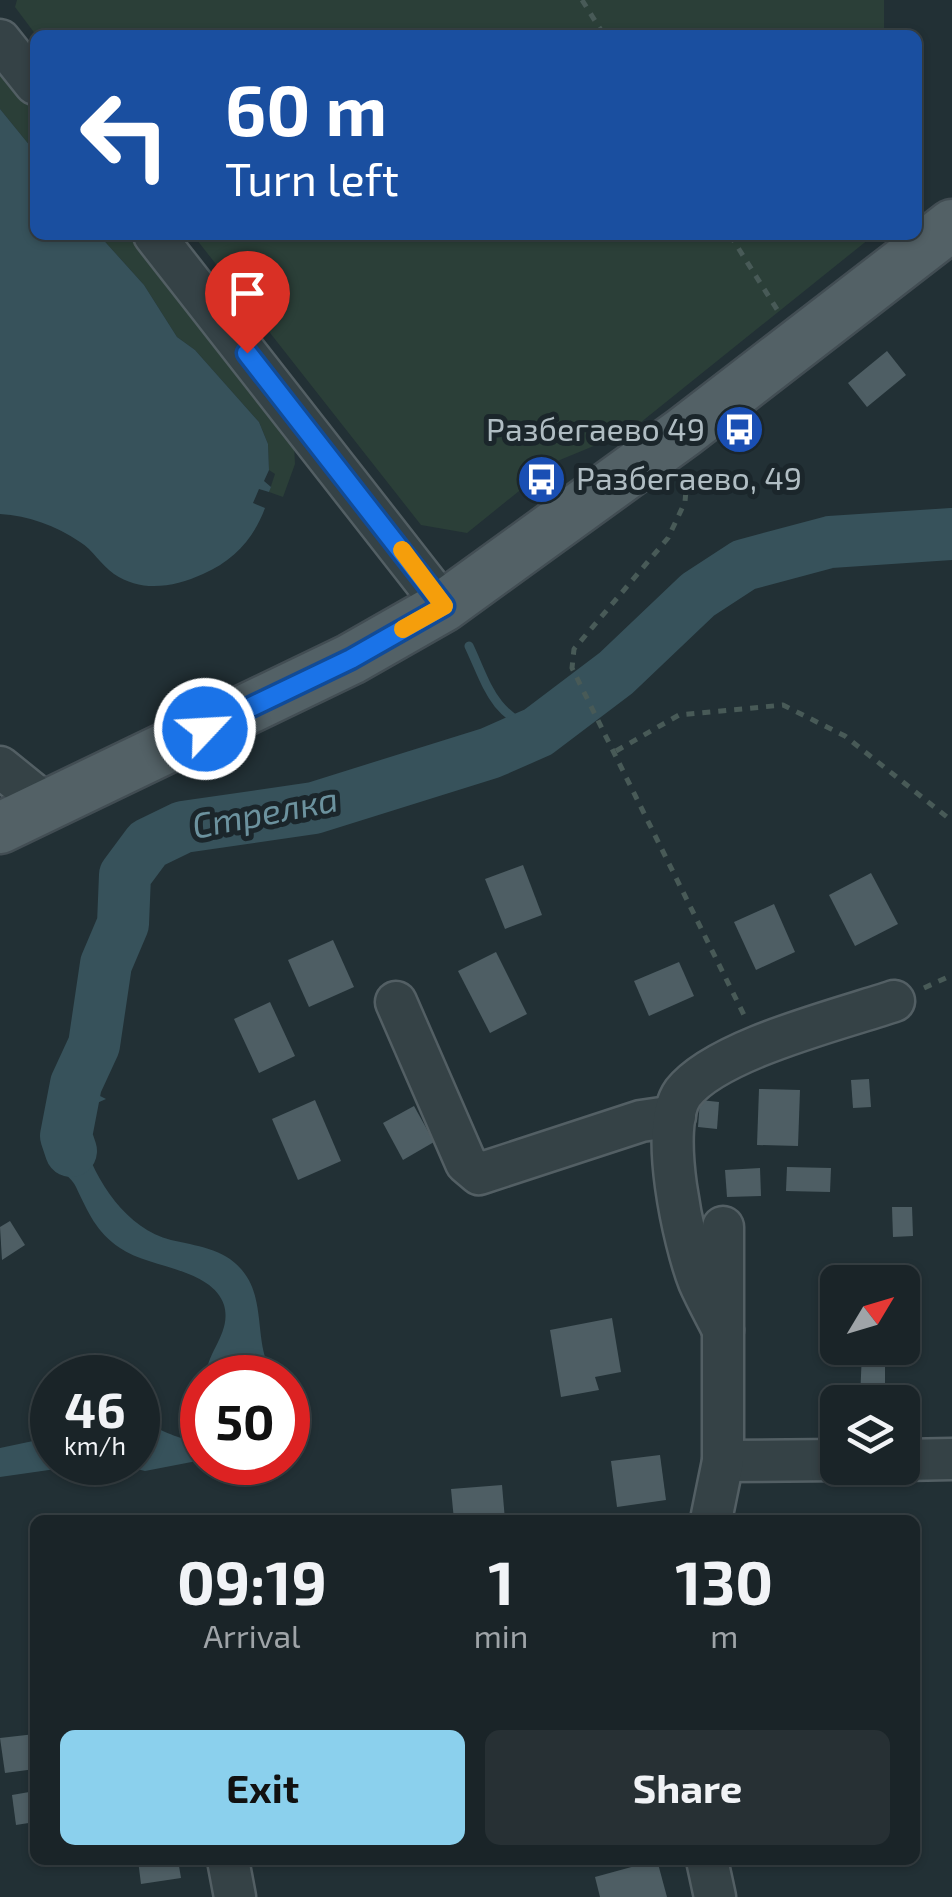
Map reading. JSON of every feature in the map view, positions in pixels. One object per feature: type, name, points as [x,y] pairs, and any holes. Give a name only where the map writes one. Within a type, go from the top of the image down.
[{"type":"main road","points":[[0,828],[351,659],[444,606],[684,432],[952,225]]},
{"type":"street","points":[[0,40],[30,78]]},
{"type":"street","points":[[158,240],[444,606]]},
{"type":"street","points":[[0,766],[47,805]]},
{"type":"street","points":[[723,1330],[698,1280],[684,1231],[670,1130],[682,1094],[719,1066],[759,1046],[894,1001]]},
{"type":"street","points":[[396,1002],[466,1163],[479,1174],[641,1121],[675,1116]]},
{"type":"street","points":[[712,1515],[723,1456],[723,1227]]},
{"type":"street","points":[[723,1456],[820,1459]]},
{"type":"street","points":[[920,1460],[952,1459]]},
{"type":"street","points":[[229,1865],[235,1897]]},
{"type":"street","points":[[708,1865],[715,1897]]},
{"type":"path","points":[[582,0],[601,30]]},
{"type":"path","points":[[733,240],[784,321]]},
{"type":"path","points":[[693,468],[686,480],[685,502],[668,538],[574,649],[572,668],[759,1046]]},
{"type":"path","points":[[616,752],[680,715],[783,705],[846,736],[952,820]]},
{"type":"green space","points":[[17,0],[884,0],[884,30],[32,30],[15,7]]},
{"type":"green space","points":[[0,62],[30,100],[30,146],[0,109]]},
{"type":"green space","points":[[104,240],[139,240],[294,445],[295,464],[283,497],[269,492],[275,474],[269,470],[268,444],[259,422],[195,350],[177,337],[144,285]]},
{"type":"green space","points":[[197,240],[868,240],[630,431],[555,462],[467,533],[421,525]]},
{"type":"water","points":[[0,109],[30,146],[30,240],[104,240],[144,285],[177,337],[195,350],[259,422],[268,444],[269,470],[264,481],[271,487],[269,492],[259,489],[253,503],[265,508],[241,548],[203,574],[169,585],[147,586],[125,580],[85,545],[61,531],[31,519],[0,514]]},
{"type":"water","points":[[57,1074],[106,1099],[85,1114],[81,1125],[88,1155],[105,1187],[140,1225],[171,1240],[218,1252],[241,1269],[258,1308],[264,1355],[212,1355],[226,1315],[217,1293],[193,1276],[132,1255],[99,1228],[56,1158],[50,1134],[51,1098]]},
{"type":"water","points":[[160,1430],[180,1438],[180,1464],[160,1468]]},
{"type":"water","points":[[30,1442],[30,1473],[0,1477],[0,1448]]},
{"type":"building","points":[[887,351],[906,375],[867,407],[848,383]]},
{"type":"building","points":[[523,865],[542,915],[505,929],[485,879]]},
{"type":"building","points":[[871,873],[898,924],[855,946],[829,895]]},
{"type":"building","points":[[774,904],[795,952],[756,970],[734,922]]},
{"type":"building","points":[[333,940],[354,987],[309,1007],[288,960]]},
{"type":"building","points":[[496,952],[527,1014],[490,1033],[458,971]]},
{"type":"building","points":[[679,962],[694,996],[649,1016],[634,981]]},
{"type":"building","points":[[270,1002],[295,1056],[259,1073],[234,1019]]},
{"type":"building","points":[[869,1079],[871,1107],[853,1108],[851,1080]]},
{"type":"building","points":[[759,1089],[800,1090],[798,1146],[757,1145]]},
{"type":"building","points":[[315,1100],[341,1161],[298,1180],[272,1119]]},
{"type":"building","points":[[700,1100],[719,1102],[717,1129],[698,1127]]},
{"type":"building","points":[[414,1106],[434,1142],[403,1160],[383,1123]]},
{"type":"building","points":[[787,1167],[831,1168],[830,1192],[786,1191]]},
{"type":"building","points":[[760,1168],[761,1196],[727,1197],[725,1170]]},
{"type":"building","points":[[892,1207],[912,1207],[913,1236],[893,1237]]},
{"type":"building","points":[[10,1221],[25,1245],[2,1260],[0,1227]]},
{"type":"building","points":[[612,1318],[621,1372],[595,1377],[599,1390],[561,1397],[550,1330]]},
{"type":"building","points":[[861,1365],[885,1365],[885,1385],[861,1385]]},
{"type":"building","points":[[660,1455],[666,1500],[617,1507],[611,1461]]},
{"type":"building","points":[[502,1485],[505,1515],[454,1515],[451,1489]]},
{"type":"building","points":[[30,1735],[30,1770],[5,1773],[0,1738]]},
{"type":"building","points":[[30,1792],[30,1823],[16,1825],[12,1795]]},
{"type":"building","points":[[139,1865],[179,1865],[181,1878],[141,1884]]},
{"type":"building","points":[[639,1865],[658,1865],[667,1897],[600,1897],[595,1877]]},
{"type":"waterway","name":"Стрелка","points":[[71,1151],[66,1136],[76,1084],[94,1045],[106,964],[123,924],[125,875],[148,844],[183,827],[314,808],[490,753],[538,732],[616,673],[698,595],[744,565],[830,542],[952,534]]},
{"type":"waterway","points":[[469,646],[487,687],[501,707],[538,732]]},
{"type":"slow traffic","points":[[402,550],[444,606],[403,629]]},
{"type":"place","name":"Разбегаево 49","points":[[740,430]]},
{"type":"place","name":"Разбегаево, 49","points":[[541,479]]},
{"type":"route","points":[[205,729],[351,659],[444,606],[247,353]]}]
